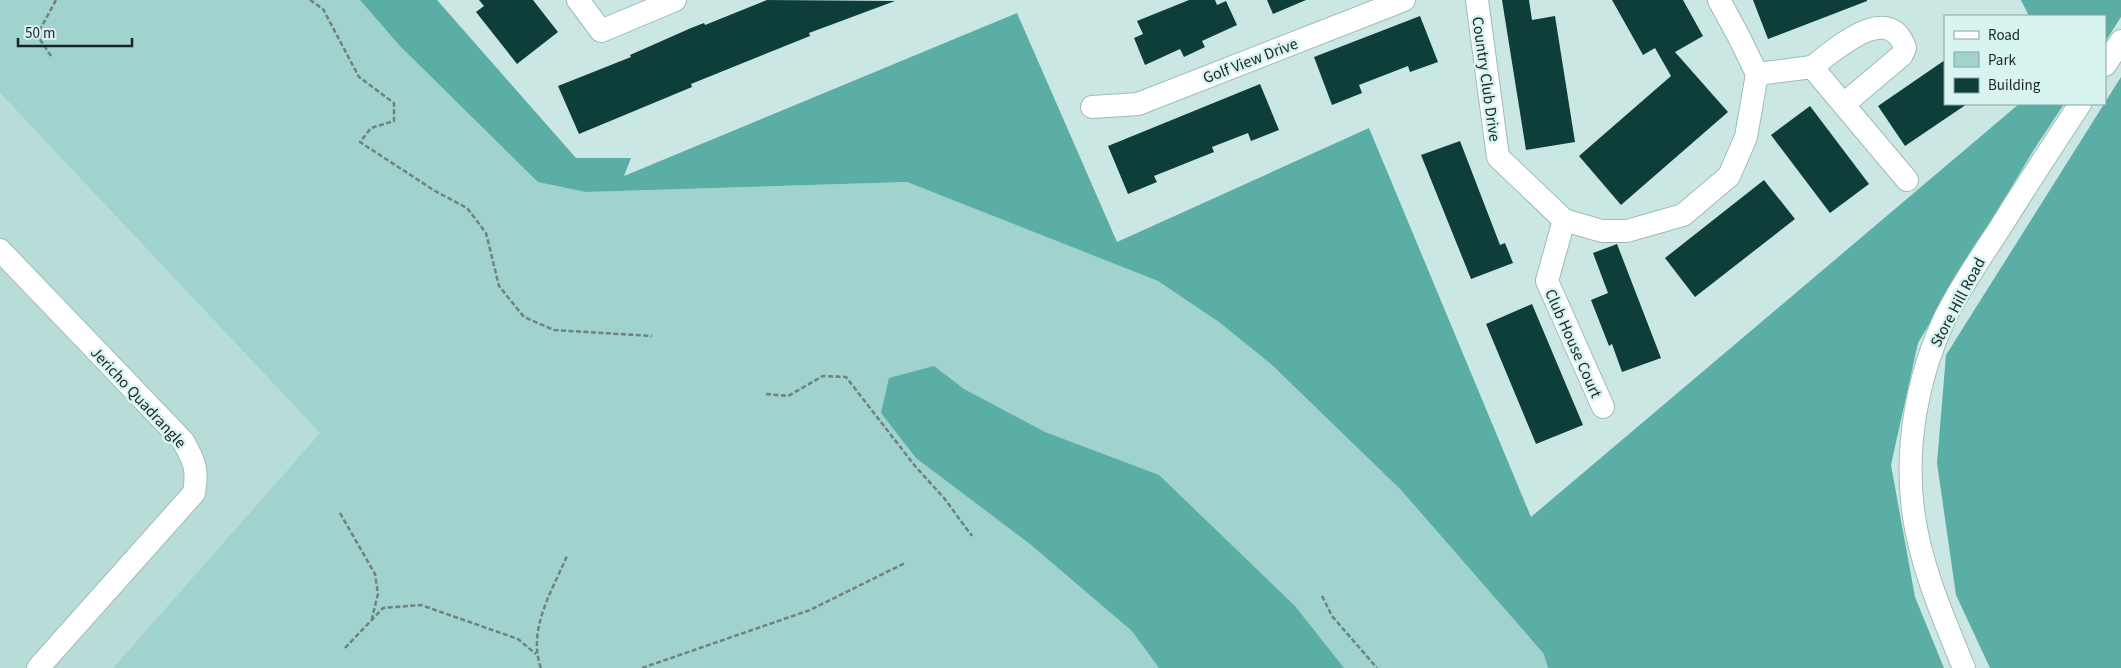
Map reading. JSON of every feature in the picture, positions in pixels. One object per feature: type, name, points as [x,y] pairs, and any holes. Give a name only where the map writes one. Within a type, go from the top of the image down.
[{"type":"street","points":[[578,0],[601,31],[675,0]]},
{"type":"street","name":"Golf View Drive","points":[[1092,107],[1138,104],[1404,0]]},
{"type":"street","name":"Country Club Drive","points":[[1477,0],[1498,157],[1564,220]]},
{"type":"street","points":[[1564,220],[1602,231],[1627,231],[1683,216],[1729,176],[1746,137],[1757,74],[1719,0]]},
{"type":"street","points":[[1757,74],[1812,67],[1855,36],[1880,25],[1887,26],[1898,32],[1905,48],[1902,56],[1844,104]]},
{"type":"street","points":[[2106,63],[2121,40]]},
{"type":"street","points":[[1812,67],[1907,180]]},
{"type":"street","name":"Store Hill Road","points":[[1964,668],[1938,603],[1920,548],[1913,510],[1911,456],[1915,415],[1922,379],[1931,350],[1959,292],[2079,105]]},
{"type":"street","name":"Club House Court","points":[[1564,220],[1547,281],[1603,407]]},
{"type":"street","name":"Jericho Quadrangle","points":[[0,250],[183,441],[193,458],[197,474],[194,493],[38,668]]},
{"type":"path","points":[[51,56],[37,35],[56,0]]},
{"type":"path","points":[[310,0],[323,9],[359,77],[394,103],[394,122],[371,128],[360,142],[435,191],[467,208],[486,233],[499,286],[524,317],[554,330],[652,336]]},
{"type":"path","points":[[766,394],[788,396],[823,376],[846,377],[915,466],[944,498],[972,536]]},
{"type":"path","points":[[340,513],[375,574],[378,594],[372,620]]},
{"type":"path","points":[[541,668],[536,654],[540,620],[567,556]]},
{"type":"path","points":[[642,668],[810,610],[905,563]]},
{"type":"path","points":[[1322,596],[1332,616],[1377,668]]},
{"type":"path","points":[[345,648],[383,608],[421,605],[518,639],[536,654]]},
{"type":"shaded area","points":[[360,0],[437,0],[576,158],[631,158],[624,176],[1017,13],[1117,242],[1369,128],[1531,517],[2018,105],[2063,105],[2033,151],[1918,343],[1891,465],[1915,597],[1944,668],[1548,668],[1544,654],[1402,491],[1272,365],[1219,322],[1158,281],[907,182],[586,192],[538,182],[400,46]]},
{"type":"shaded area","points":[[2021,0],[2121,0],[2121,17],[2106,40],[2106,15],[2028,15]]},
{"type":"shaded area","points":[[2121,77],[2121,668],[1990,668],[1956,595],[1937,463],[1946,355],[2103,105],[2106,105],[2106,101]]},
{"type":"shaded area","points":[[0,93],[320,433],[113,668],[0,668]]},
{"type":"shaded area","points":[[934,366],[964,389],[1045,432],[1159,475],[1295,606],[1344,668],[1159,668],[1132,631],[1030,544],[916,458],[881,413],[889,378]]},
{"type":"green space","points":[[0,0],[412,0],[586,192],[907,182],[1158,281],[1218,321],[1272,365],[1402,491],[1616,668],[113,668],[320,433],[0,93]]},
{"type":"building","points":[[479,0],[533,0],[558,32],[517,64],[476,12],[484,6]]},
{"type":"building","points":[[767,0],[895,1],[809,33],[810,36],[691,84],[692,87],[579,134],[558,86],[631,57],[630,55],[691,28],[704,23],[705,25]]},
{"type":"building","points":[[1189,0],[1215,0],[1217,5],[1226,1],[1237,25],[1202,41],[1205,47],[1184,57],[1180,49],[1145,65],[1134,38],[1143,34],[1137,21]]},
{"type":"building","points":[[1267,0],[1306,0],[1273,14]]},
{"type":"building","points":[[1502,0],[1529,0],[1532,20],[1555,16],[1575,142],[1526,150]]},
{"type":"building","points":[[1612,0],[1683,0],[1703,36],[1675,52],[1728,112],[1621,205],[1579,156],[1671,76],[1655,48],[1643,55]]},
{"type":"building","points":[[1753,0],[1867,0],[1867,1],[1768,39]]},
{"type":"building","points":[[1420,16],[1438,62],[1410,72],[1408,66],[1359,85],[1362,93],[1332,105],[1314,57]]},
{"type":"building","points":[[1944,61],[1944,105],[1966,105],[1905,146],[1878,106]]},
{"type":"building","points":[[1260,84],[1279,130],[1251,141],[1248,133],[1212,147],[1214,152],[1154,176],[1157,182],[1128,194],[1108,146]]},
{"type":"building","points":[[1810,106],[1869,184],[1830,213],[1771,135]]},
{"type":"building","points":[[1460,141],[1500,245],[1505,243],[1513,263],[1471,279],[1421,155]]},
{"type":"building","points":[[1764,180],[1795,219],[1695,297],[1665,258]]},
{"type":"building","points":[[1617,244],[1661,358],[1622,372],[1612,344],[1609,346],[1591,300],[1608,293],[1593,253]]},
{"type":"building","points":[[1532,304],[1583,425],[1536,444],[1486,324]]}]
